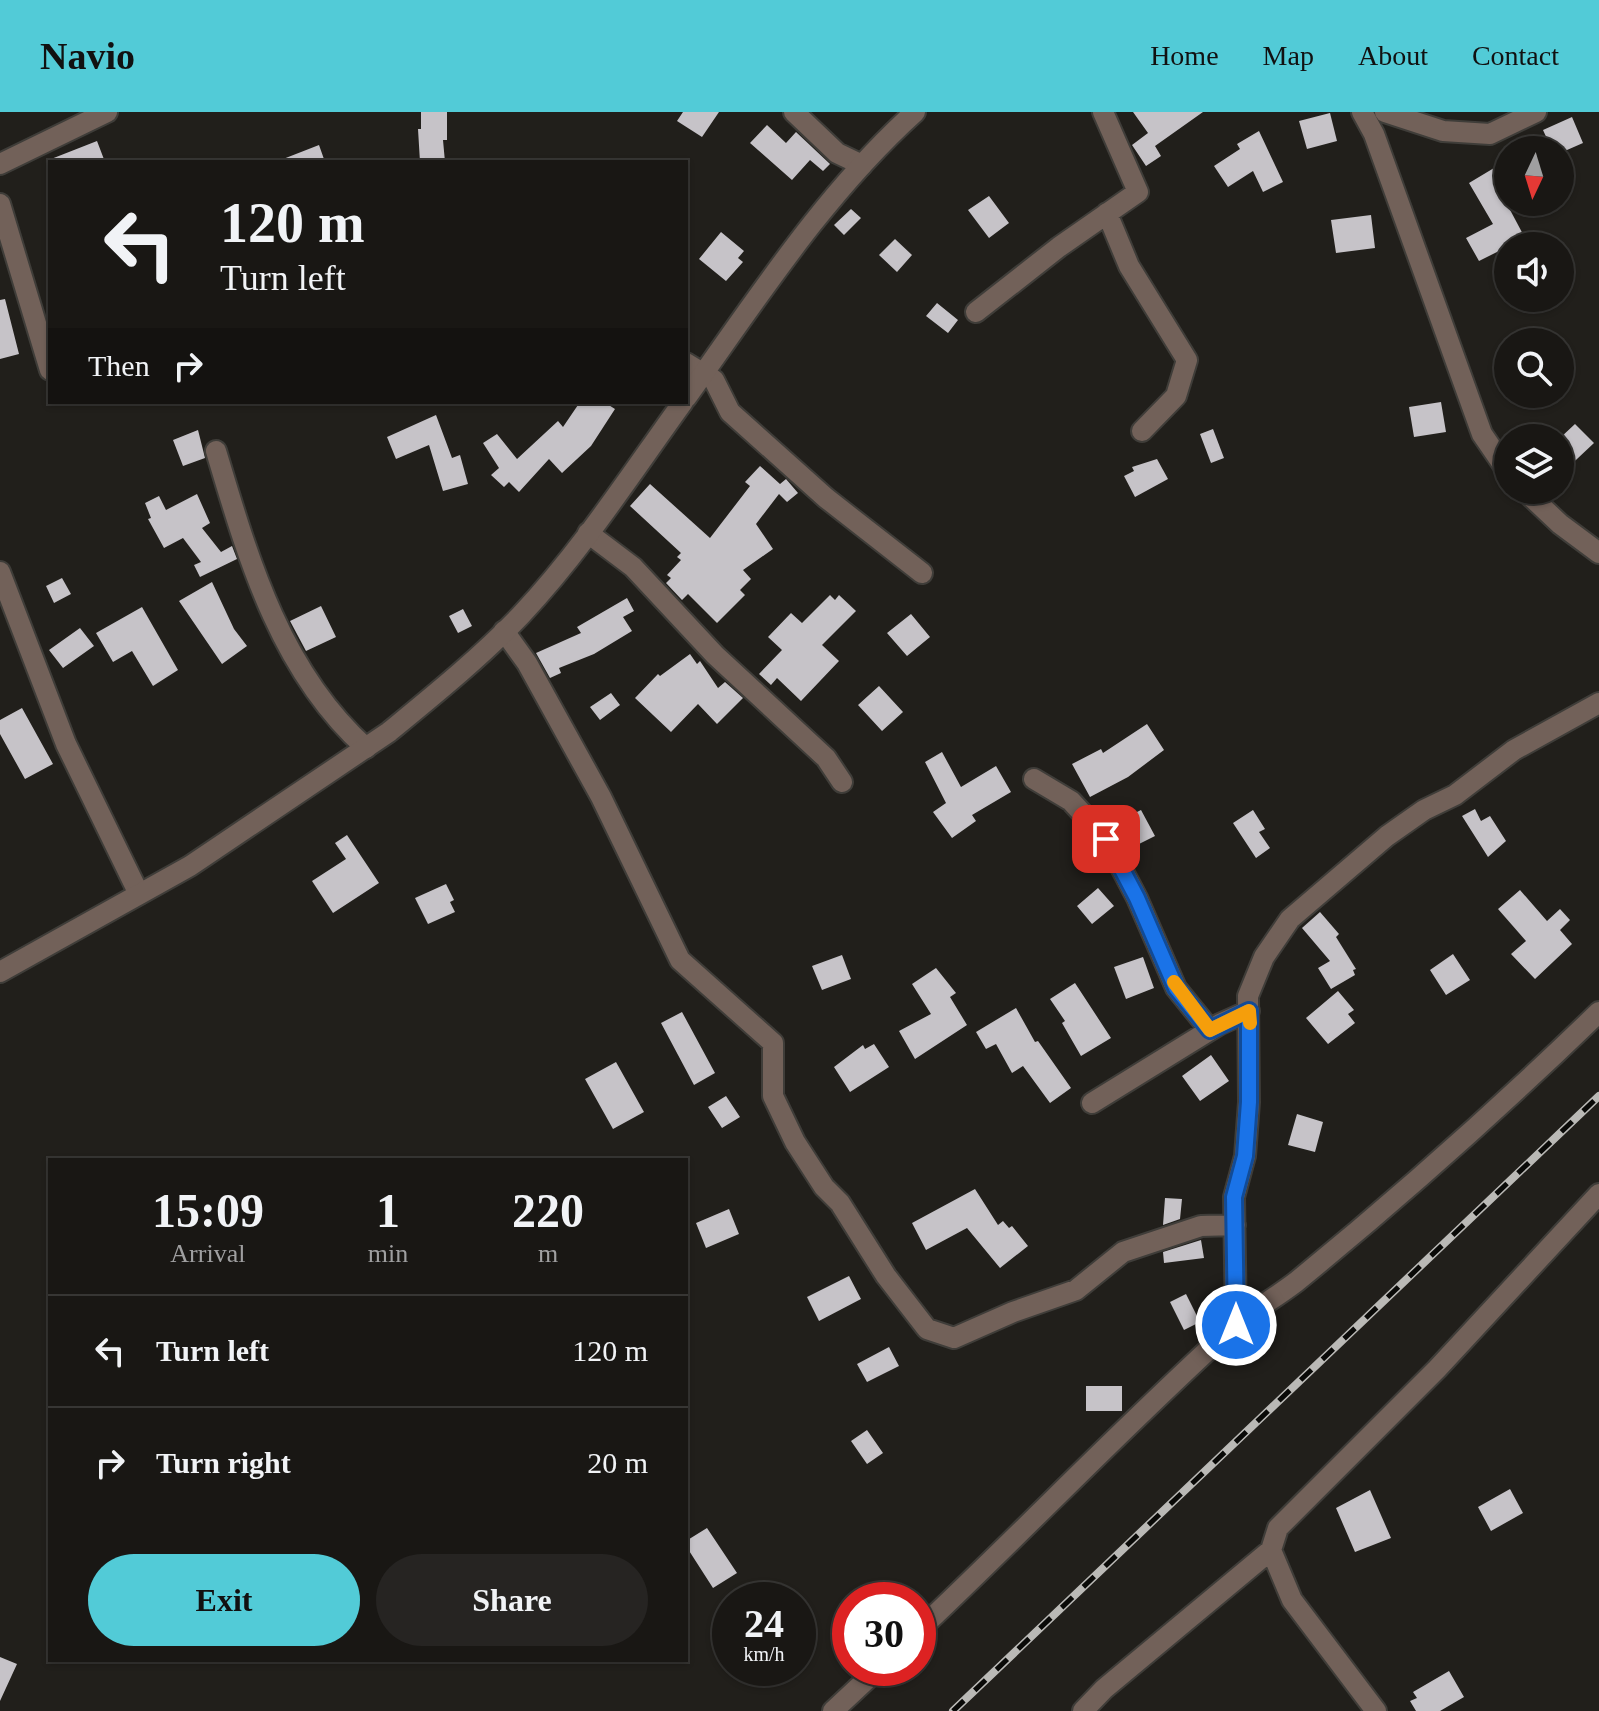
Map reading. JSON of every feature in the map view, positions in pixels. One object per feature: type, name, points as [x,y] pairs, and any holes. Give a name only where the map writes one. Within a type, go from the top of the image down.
[{"type":"street","points":[[0,164],[107,112]]},
{"type":"street","points":[[794,112],[837,153],[862,165]]},
{"type":"street","points":[[688,391],[695,369],[862,165],[915,112]]},
{"type":"street","points":[[976,312],[1138,192],[1103,112]]},
{"type":"street","points":[[1362,112],[1374,134],[1482,434],[1494,452]]},
{"type":"street","points":[[1385,112],[1443,131],[1490,134],[1536,112]]},
{"type":"street","points":[[0,204],[48,363]]},
{"type":"street","points":[[1107,213],[1129,266],[1187,360],[1176,396],[1142,431]]},
{"type":"street","points":[[695,369],[714,380],[730,412],[826,498],[922,573]]},
{"type":"street","points":[[0,972],[190,866],[366,748],[418,708],[504,631],[546,587],[682,404]]},
{"type":"street","points":[[216,451],[264,601],[308,682],[341,726],[366,748]]},
{"type":"street","points":[[1539,504],[1599,553]]},
{"type":"street","points":[[588,533],[633,567],[715,655],[826,758],[842,782]]},
{"type":"street","points":[[0,572],[66,744],[139,894]]},
{"type":"street","points":[[504,631],[527,663],[601,797],[680,960],[773,1043],[773,1096],[795,1142],[824,1187],[840,1203],[886,1276],[927,1329],[954,1338],[1013,1312],[1076,1290],[1123,1252],[1201,1226],[1235,1225]]},
{"type":"street","points":[[1236,1325],[1234,1197],[1245,1156],[1249,1102],[1248,996],[1264,957],[1290,919],[1387,836],[1424,810],[1455,795],[1514,750],[1599,703]]},
{"type":"street","points":[[1034,779],[1071,801],[1106,839],[1137,898],[1176,988],[1210,1030]]},
{"type":"street","points":[[1092,1103],[1210,1030],[1249,1011]]},
{"type":"street","points":[[936,1614],[1149,1405],[1236,1325],[1329,1253],[1599,1012]]},
{"type":"street","points":[[1083,1711],[1104,1689],[1271,1550],[1278,1528],[1437,1369],[1599,1194]]},
{"type":"street","points":[[1271,1550],[1292,1600],[1376,1711]]},
{"type":"street","points":[[833,1711],[860,1686]]},
{"type":"building","points":[[421,112],[447,112],[447,140],[443,140],[445,160],[420,160],[418,129],[421,129]]},
{"type":"building","points":[[683,112],[719,112],[702,137],[677,121]]},
{"type":"building","points":[[1133,112],[1203,112],[1155,146],[1161,156],[1146,166],[1132,145],[1148,133]]},
{"type":"building","points":[[1330,113],[1337,141],[1307,149],[1299,121]]},
{"type":"building","points":[[1572,117],[1583,143],[1574,147],[1574,136],[1546,136],[1543,130]]},
{"type":"building","points":[[767,125],[786,143],[796,132],[830,164],[823,171],[810,160],[792,180],[750,143]]},
{"type":"building","points":[[1259,131],[1283,182],[1263,192],[1253,171],[1228,187],[1214,166],[1240,149],[1237,144]]},
{"type":"building","points":[[97,141],[104,160],[49,160]]},
{"type":"building","points":[[319,145],[324,160],[281,160]]},
{"type":"building","points":[[1494,168],[1494,216],[1513,216],[1522,232],[1494,232],[1494,254],[1479,261],[1466,238],[1493,224],[1469,183]]},
{"type":"building","points":[[989,196],[1009,223],[989,238],[968,210]]},
{"type":"building","points":[[851,209],[861,218],[844,235],[834,225]]},
{"type":"building","points":[[1371,215],[1375,248],[1336,253],[1331,220]]},
{"type":"building","points":[[721,232],[744,251],[738,258],[743,262],[726,281],[699,259]]},
{"type":"building","points":[[895,239],[912,255],[897,272],[879,255]]},
{"type":"building","points":[[5,299],[19,354],[0,359],[0,300]]},
{"type":"building","points":[[937,303],[958,320],[948,333],[926,316]]},
{"type":"building","points":[[1441,402],[1446,432],[1414,437],[1409,407]]},
{"type":"building","points":[[579,404],[607,404],[615,409],[591,446],[562,473],[549,459],[519,492],[509,482],[504,487],[491,475],[499,468],[483,443],[497,434],[517,459],[558,421],[563,427]]},
{"type":"building","points":[[436,415],[452,458],[460,455],[468,484],[443,491],[429,445],[396,459],[387,437]]},
{"type":"building","points":[[1574,425],[1594,443],[1574,462]]},
{"type":"building","points":[[1213,429],[1224,458],[1211,463],[1200,434]]},
{"type":"building","points":[[198,430],[205,458],[183,466],[173,440]]},
{"type":"building","points":[[1157,459],[1168,479],[1135,497],[1124,476],[1134,471],[1132,467]]},
{"type":"building","points":[[760,466],[780,484],[786,479],[798,493],[787,502],[779,494],[756,524],[773,549],[743,570],[751,579],[740,590],[745,595],[717,623],[688,594],[682,600],[666,583],[671,578],[667,575],[681,560],[677,557],[681,553],[630,506],[650,484],[710,538],[750,486],[745,482]]},
{"type":"building","points":[[197,494],[210,523],[202,528],[221,552],[232,546],[237,559],[200,577],[194,565],[201,562],[183,538],[164,548],[148,519],[151,518],[145,503],[159,496],[166,510]]},
{"type":"building","points":[[62,578],[71,594],[54,603],[46,586]]},
{"type":"building","points":[[212,582],[234,629],[247,646],[222,664],[179,601]]},
{"type":"building","points":[[830,595],[835,600],[839,595],[856,611],[822,645],[839,661],[801,701],[777,678],[771,685],[759,674],[782,650],[768,637],[791,613],[802,623]]},
{"type":"building","points":[[627,598],[634,611],[623,617],[632,631],[594,654],[559,668],[561,673],[550,678],[536,653],[581,633],[577,627]]},
{"type":"building","points":[[321,606],[336,637],[306,651],[290,621]]},
{"type":"building","points":[[142,607],[178,670],[153,686],[132,651],[113,662],[96,633]]},
{"type":"building","points":[[463,609],[472,626],[458,633],[449,616]]},
{"type":"building","points":[[911,614],[930,637],[907,656],[887,633]]},
{"type":"building","points":[[80,628],[94,646],[63,668],[49,650]]},
{"type":"building","points":[[690,654],[697,664],[700,661],[718,688],[725,682],[743,698],[717,724],[698,704],[671,732],[635,698],[658,674],[660,676]]},
{"type":"building","points":[[879,686],[903,712],[882,731],[858,705]]},
{"type":"building","points":[[611,693],[620,705],[600,720],[590,707]]},
{"type":"building","points":[[22,708],[53,764],[25,779],[0,734],[0,720]]},
{"type":"building","points":[[1147,724],[1164,750],[1128,777],[1090,797],[1072,764],[1101,749],[1103,753]]},
{"type":"building","points":[[942,752],[961,787],[996,766],[1011,792],[972,815],[976,821],[952,838],[933,812],[946,803],[925,762]]},
{"type":"building","points":[[1475,809],[1481,821],[1490,816],[1506,841],[1488,857],[1462,816]]},
{"type":"building","points":[[1141,810],[1155,836],[1127,850],[1111,825]]},
{"type":"building","points":[[1253,810],[1265,829],[1259,832],[1270,848],[1256,858],[1233,823]]},
{"type":"building","points":[[347,835],[379,883],[333,913],[312,881],[346,859],[335,843]]},
{"type":"building","points":[[446,884],[454,900],[450,902],[455,912],[428,924],[415,898]]},
{"type":"building","points":[[1098,888],[1114,906],[1092,924],[1077,906]]},
{"type":"building","points":[[1520,890],[1547,921],[1560,909],[1570,920],[1560,930],[1572,944],[1535,979],[1511,954],[1526,941],[1498,909]]},
{"type":"building","points":[[1320,912],[1339,934],[1336,937],[1356,969],[1353,970],[1355,975],[1331,989],[1318,968],[1330,961],[1302,928]]},
{"type":"building","points":[[1453,954],[1470,980],[1446,995],[1430,970]]},
{"type":"building","points":[[842,955],[851,979],[822,990],[812,966]]},
{"type":"building","points":[[1143,957],[1154,988],[1126,999],[1114,967]]},
{"type":"building","points":[[936,968],[956,993],[950,997],[967,1025],[915,1059],[899,1031],[931,1014],[912,984]]},
{"type":"building","points":[[1075,983],[1111,1038],[1081,1056],[1062,1023],[1065,1021],[1050,999]]},
{"type":"building","points":[[1338,991],[1354,1010],[1348,1014],[1355,1023],[1328,1044],[1306,1018]]},
{"type":"building","points":[[1016,1008],[1035,1042],[1038,1041],[1071,1088],[1050,1103],[1023,1066],[1012,1073],[996,1044],[986,1049],[976,1032]]},
{"type":"building","points":[[682,1012],[715,1073],[694,1085],[661,1023]]},
{"type":"building","points":[[874,1044],[889,1067],[850,1092],[834,1067],[863,1045],[865,1049]]},
{"type":"building","points":[[1211,1055],[1229,1081],[1200,1101],[1182,1076]]},
{"type":"building","points":[[616,1062],[644,1112],[613,1129],[585,1079]]},
{"type":"building","points":[[726,1096],[740,1117],[722,1128],[708,1107]]},
{"type":"building","points":[[1297,1114],[1323,1122],[1315,1152],[1288,1145]]},
{"type":"building","points":[[975,1189],[998,1225],[1003,1221],[1009,1228],[1012,1226],[1028,1246],[1000,1268],[967,1228],[926,1250],[912,1223]]},
{"type":"building","points":[[1165,1198],[1182,1199],[1180,1219],[1163,1225]]},
{"type":"building","points":[[729,1209],[739,1234],[706,1248],[696,1223]]},
{"type":"building","points":[[1201,1240],[1204,1258],[1164,1263],[1163,1252]]},
{"type":"building","points":[[849,1276],[861,1299],[819,1321],[807,1297]]},
{"type":"building","points":[[1186,1294],[1200,1322],[1184,1330],[1170,1302]]},
{"type":"building","points":[[889,1347],[899,1366],[867,1382],[857,1364]]},
{"type":"building","points":[[1086,1386],[1122,1386],[1122,1411],[1086,1411]]},
{"type":"building","points":[[867,1430],[883,1453],[867,1464],[851,1441]]},
{"type":"building","points":[[1510,1489],[1523,1513],[1491,1531],[1478,1507]]},
{"type":"building","points":[[1370,1490],[1391,1538],[1355,1552],[1336,1508]]},
{"type":"building","points":[[707,1528],[737,1573],[723,1582],[712,1582],[712,1586],[688,1549],[688,1540]]},
{"type":"building","points":[[0,1657],[17,1664],[0,1701]]},
{"type":"building","points":[[1449,1671],[1464,1697],[1440,1711],[1416,1711],[1410,1701],[1417,1698],[1413,1692]]},
{"type":"railway","points":[[953,1711],[1599,1096]]},
{"type":"slow traffic","points":[[1174,982],[1210,1030],[1249,1011],[1250,1023]]},
{"type":"route","points":[[1106,839],[1137,898],[1176,988],[1210,1030],[1249,1011],[1251,1050],[1245,1156],[1234,1197],[1236,1325]]}]
